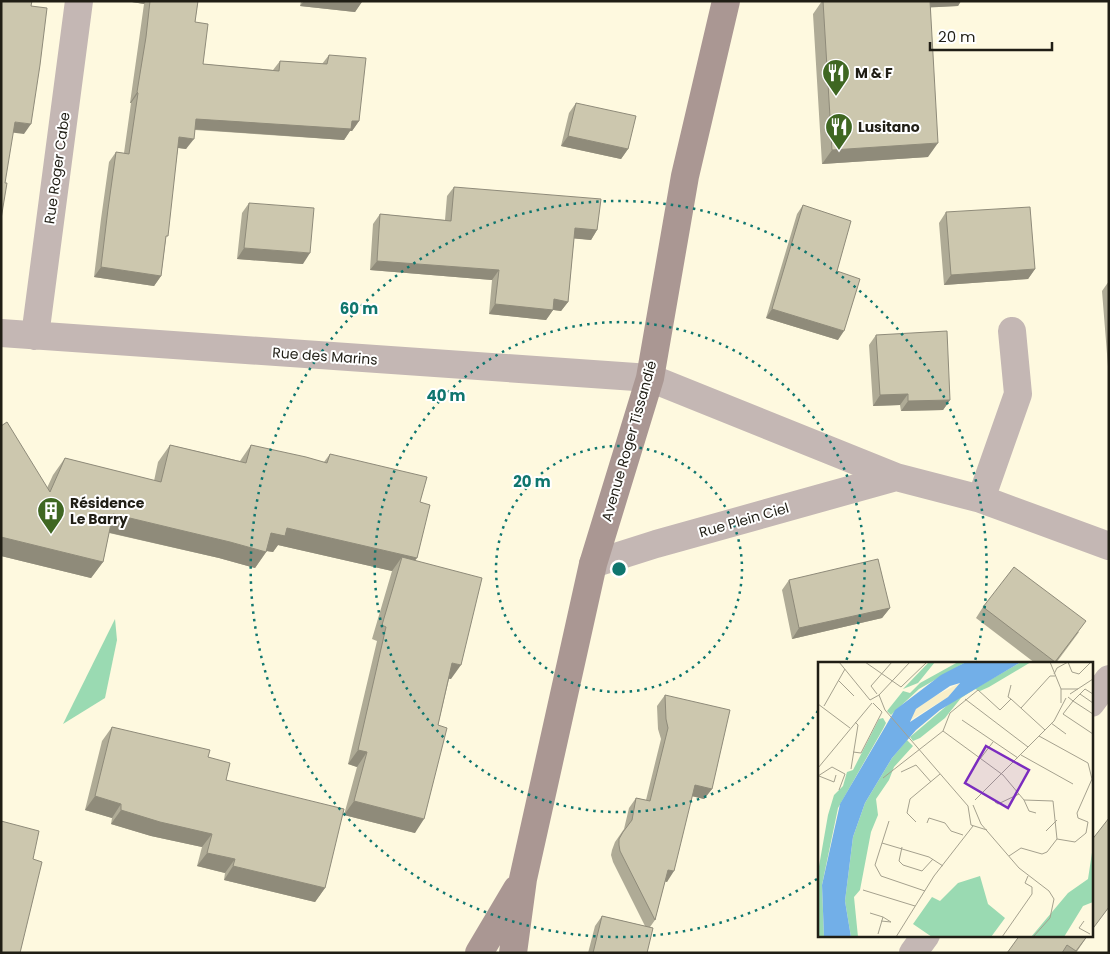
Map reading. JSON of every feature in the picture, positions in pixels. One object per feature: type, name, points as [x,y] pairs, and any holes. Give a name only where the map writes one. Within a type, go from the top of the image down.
[{"type":"main road","name":"Avenue Roger Tissandié","points":[[513,953],[523,879],[593,564],[650,378],[685,176],[726,1]]},
{"type":"main road","name":"Avenue Roger Tissandié","points":[[479,953],[523,879]]},
{"type":"street","name":"Rue Roger Cabe","points":[[35,336],[79,1]]},
{"type":"street","points":[[981,499],[1018,394],[1012,331]]},
{"type":"street","name":"Rue des Marins","points":[[1,332],[35,336],[650,378]]},
{"type":"street","points":[[650,378],[896,477],[981,499],[1109,546]]},
{"type":"street","name":"Rue Plein Ciel","points":[[593,564],[656,544],[896,477]]},
{"type":"street","points":[[1092,702],[1109,679]]},
{"type":"street","points":[[913,953],[925,936]]},
{"type":"green space","points":[[115,619],[117,640],[105,698],[63,724]]},
{"type":"building","points":[[1,1],[32,1],[31,6],[47,8],[31,124],[15,122],[1,219]]},
{"type":"building","points":[[150,1],[198,1],[195,22],[208,24],[203,64],[279,71],[280,61],[327,64],[329,55],[366,58],[359,121],[352,121],[351,129],[196,119],[194,139],[179,137],[168,236],[166,236],[161,276],[101,267],[116,152],[129,154]]},
{"type":"building","points":[[823,1],[930,1],[938,143],[832,150]]},
{"type":"building","points":[[576,103],[636,116],[628,149],[568,136]]},
{"type":"building","points":[[454,187],[601,199],[597,230],[575,228],[568,302],[554,299],[553,310],[495,304],[499,270],[377,261],[380,214],[451,221]]},
{"type":"building","points":[[249,203],[314,208],[310,253],[244,248]]},
{"type":"building","points":[[803,205],[851,221],[837,271],[860,279],[844,331],[772,309]]},
{"type":"building","points":[[1030,207],[1035,269],[951,275],[946,212]]},
{"type":"building","points":[[947,331],[950,400],[908,401],[908,394],[880,395],[876,335]]},
{"type":"building","points":[[7,422],[50,492],[65,458],[161,482],[170,445],[246,463],[251,445],[327,463],[330,454],[427,477],[420,502],[430,505],[417,558],[287,528],[285,536],[271,533],[266,552],[113,514],[103,562],[1,537],[1,426]]},
{"type":"building","points":[[402,557],[482,578],[461,665],[452,663],[438,725],[447,728],[424,819],[354,801],[367,752],[358,750],[386,627],[382,625]]},
{"type":"building","points":[[878,559],[890,608],[799,628],[789,580]]},
{"type":"building","points":[[1014,567],[1086,621],[1055,662],[983,607]]},
{"type":"building","points":[[665,695],[730,710],[712,789],[695,785],[674,871],[668,870],[655,920],[620,851],[619,839],[632,820],[636,798],[650,801],[668,728]]},
{"type":"building","points":[[112,727],[210,750],[208,757],[230,763],[226,780],[344,809],[325,888],[233,866],[235,859],[207,853],[212,834],[160,822],[121,810],[121,804],[95,796]]},
{"type":"building","points":[[1109,818],[1109,907],[1092,930],[1092,840]]},
{"type":"building","points":[[1,821],[39,831],[33,859],[42,862],[20,953],[1,953]]},
{"type":"building","points":[[602,916],[653,928],[647,953],[593,953]]},
{"type":"building","points":[[1019,936],[1087,936],[1076,951],[1067,945],[1062,953],[1007,953]]},
{"type":"place","name":"M & F","points":[[836,97]]},
{"type":"place","name":"Lusitano","points":[[839,151]]},
{"type":"place","name":"Résidence Le Barry","points":[[51,535]]}]
